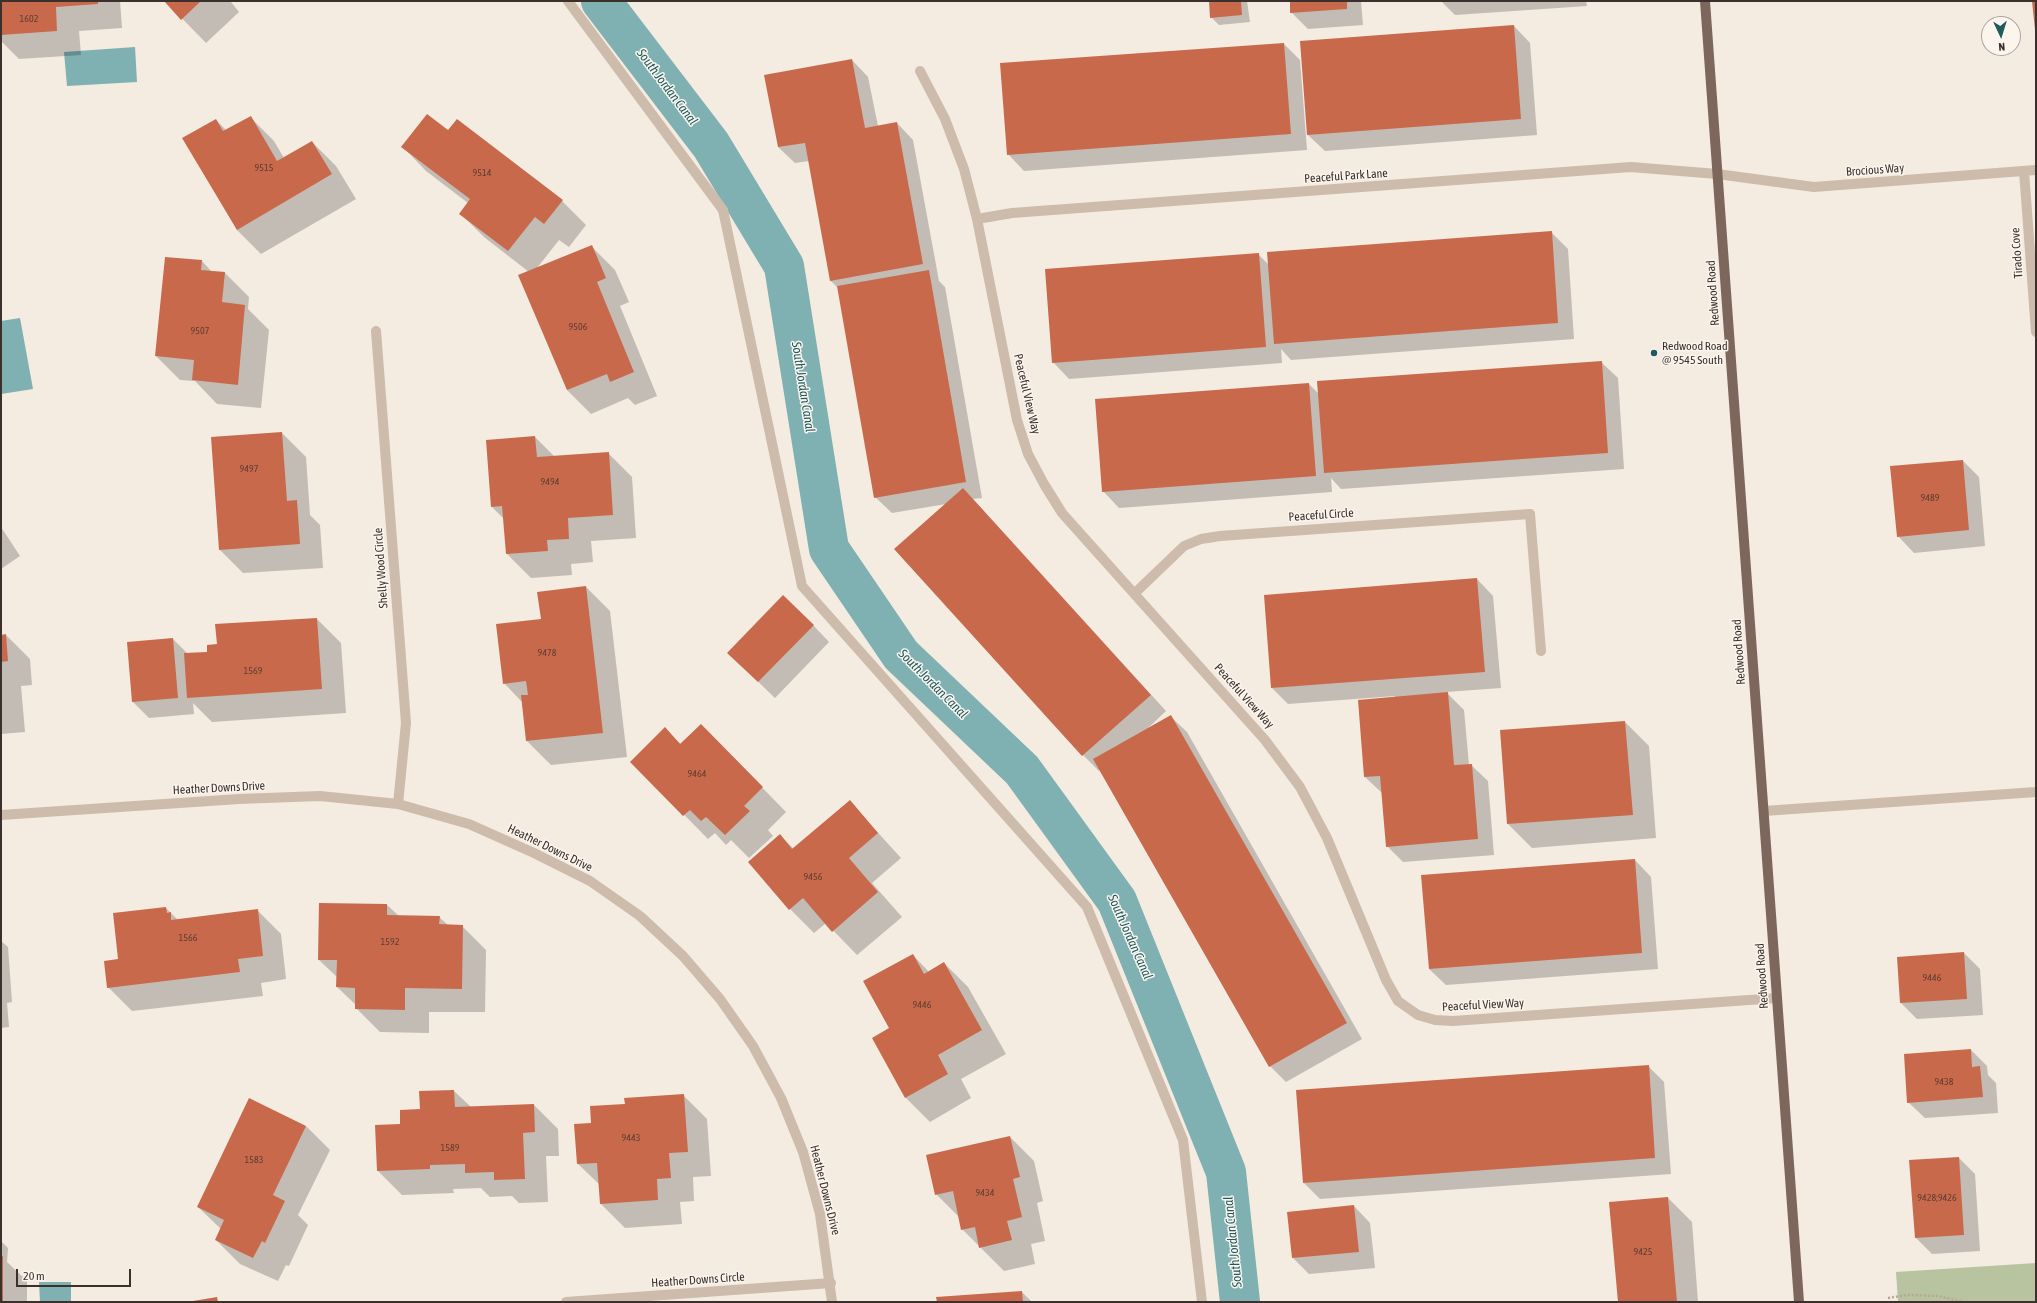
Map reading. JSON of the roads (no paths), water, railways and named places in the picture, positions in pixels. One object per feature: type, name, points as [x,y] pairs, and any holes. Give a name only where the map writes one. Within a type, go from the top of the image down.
[{"type":"main road","name":"Redwood Road","points":[[1705,1],[1799,1302]]},
{"type":"street","points":[[568,1],[723,210],[802,586],[1087,907],[1183,1140],[1202,1302]]},
{"type":"street","name":"Peaceful View Way","points":[[920,71],[945,119],[964,169],[977,219],[1017,420],[1028,454],[1062,513],[1265,740],[1300,787],[1327,838],[1386,980],[1398,1000],[1418,1015],[1435,1020],[1453,1021],[1777,998]]},
{"type":"street","name":"Peaceful Park Lane","points":[[977,219],[1012,213],[1631,168],[1718,174]]},
{"type":"street","name":"Brocious Way","points":[[1718,174],[1814,187],[2036,170]]},
{"type":"street","name":"Tirado Cove","points":[[2024,171],[2036,332]]},
{"type":"street","name":"Shelly Wood Circle","points":[[376,331],[406,723],[398,804]]},
{"type":"street","name":"Peaceful Circle","points":[[1135,593],[1184,546],[1201,539],[1220,536],[1530,514],[1541,651]]},
{"type":"street","points":[[1764,811],[2036,792]]},
{"type":"street","name":"Heather Downs Drive","points":[[1,815],[239,799],[320,796],[398,804],[469,824],[590,881],[640,916],[683,956],[720,999],[753,1046],[781,1098],[806,1160],[820,1214],[831,1284],[832,1302]]},
{"type":"street","name":"Heather Downs Circle","points":[[566,1302],[831,1284]]},
{"type":"water","points":[[135,47],[137,82],[67,86],[64,52]]},
{"type":"water","points":[[20,318],[33,389],[1,394],[1,321]]},
{"type":"water","points":[[39,1282],[71,1282],[71,1302],[40,1302]]},
{"type":"waterway","name":"South Jordan Canal","points":[[601,1],[711,145],[784,266],[829,549],[901,655],[1022,770],[1117,901],[1226,1172],[1240,1302]]},
{"type":"place","name":"Redwood Road @ 9545 South","points":[[1654,353]]}]
